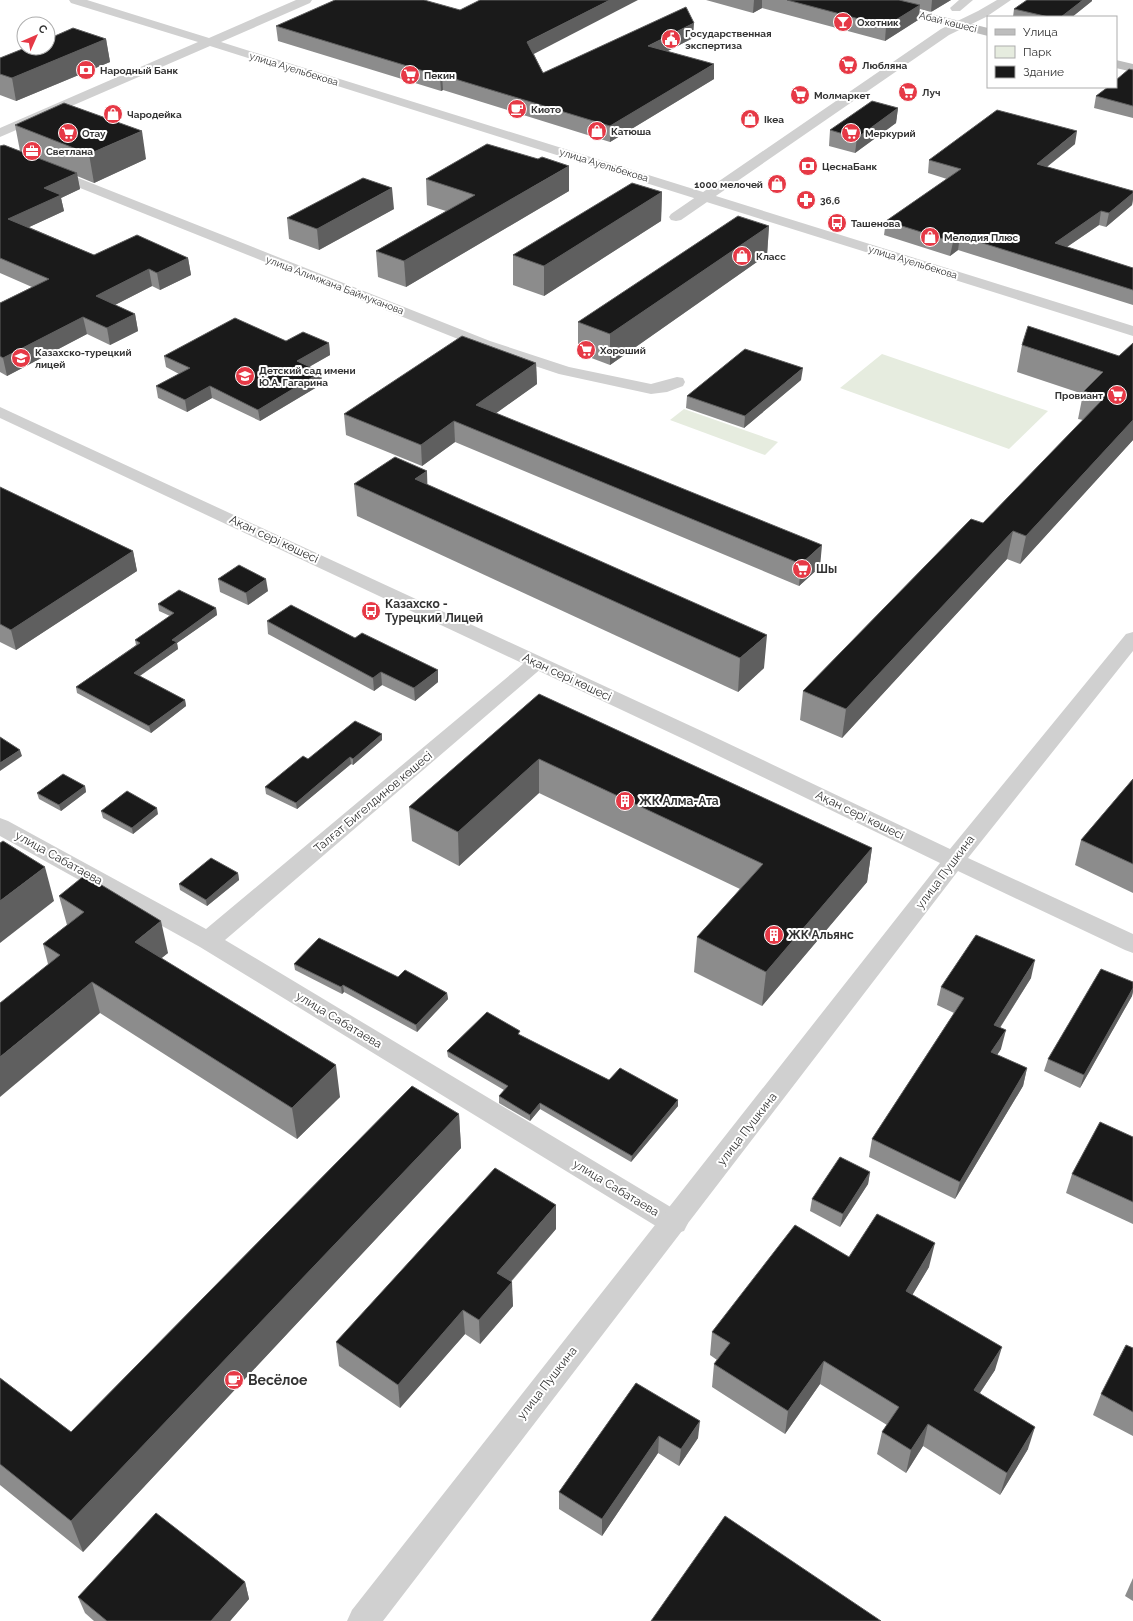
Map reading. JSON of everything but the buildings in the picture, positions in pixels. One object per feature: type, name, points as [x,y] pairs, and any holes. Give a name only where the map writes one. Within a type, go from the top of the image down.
[{"type":"main road","name":"Абай көшесі","points":[[861,0],[987,32]]},
{"type":"main road","points":[[1117,64],[1133,68]]},
{"type":"street","name":"улица Ауельбекова","points":[[75,0],[1133,330]]},
{"type":"street","points":[[0,133],[306,0]]},
{"type":"street","points":[[956,8],[967,0]]},
{"type":"street","points":[[676,217],[945,32],[982,14],[1005,0]]},
{"type":"street","name":"улица Алимжана Баймуканова","points":[[0,151],[484,344],[565,371],[639,388],[661,388],[677,382]]},
{"type":"street","name":"Ақан сері көшесі","points":[[0,412],[699,738],[917,843],[955,859],[1133,944]]},
{"type":"street","name":"улица Пушкина","points":[[363,1621],[571,1352],[674,1223],[955,859],[1133,638]]},
{"type":"street","name":"Талғат Бигелдинов көшесі","points":[[208,941],[536,663]]},
{"type":"street","name":"улица Сабатаева","points":[[0,826],[208,941],[674,1223]]},
{"type":"green space","points":[[882,354],[1048,411],[1009,449],[840,388]]},
{"type":"green space","points":[[684,409],[778,442],[765,455],[670,420]]},
{"type":"place","name":"Охотник","points":[[843,22]]},
{"type":"place","name":"Государственная экспертиза","points":[[671,39]]},
{"type":"place","name":"Любляна","points":[[848,65]]},
{"type":"place","name":"Народный Банк","points":[[86,70]]},
{"type":"place","name":"Пекин","points":[[410,75]]},
{"type":"place","name":"Луч","points":[[908,92]]},
{"type":"place","name":"Молмаркет","points":[[800,95]]},
{"type":"place","name":"Киото","points":[[517,109]]},
{"type":"place","name":"Чародейка","points":[[113,114]]},
{"type":"place","name":"Ikea","points":[[750,119]]},
{"type":"place","name":"Катюша","points":[[597,131]]},
{"type":"place","name":"Отау","points":[[68,133]]},
{"type":"place","name":"Меркурий","points":[[851,133]]},
{"type":"place","name":"Светлана","points":[[32,151]]},
{"type":"place","name":"ЦеснаБанк","points":[[808,166]]},
{"type":"place","name":"1000 мелочей","points":[[777,184]]},
{"type":"place","name":"36,6","points":[[806,200]]},
{"type":"place","name":"Ташенова","points":[[837,223]]},
{"type":"place","name":"Мелодия Плюс","points":[[930,237]]},
{"type":"place","name":"Класс","points":[[742,256]]},
{"type":"place","name":"Хороший","points":[[586,350]]},
{"type":"place","name":"Казахско-турецкий лицей","points":[[21,358]]},
{"type":"place","name":"Детский сад имени Ю.А. Гагарина","points":[[245,376]]},
{"type":"place","name":"Провиант","points":[[1117,395]]},
{"type":"place","name":"Шы","points":[[802,569]]},
{"type":"place","name":"Казахско - Турецкий Лицей","points":[[371,611]]},
{"type":"place","name":"ЖК Алма-Ата","points":[[625,801]]},
{"type":"place","name":"ЖК Альянс","points":[[774,935]]},
{"type":"place","name":"Весёлое","points":[[234,1380]]}]
